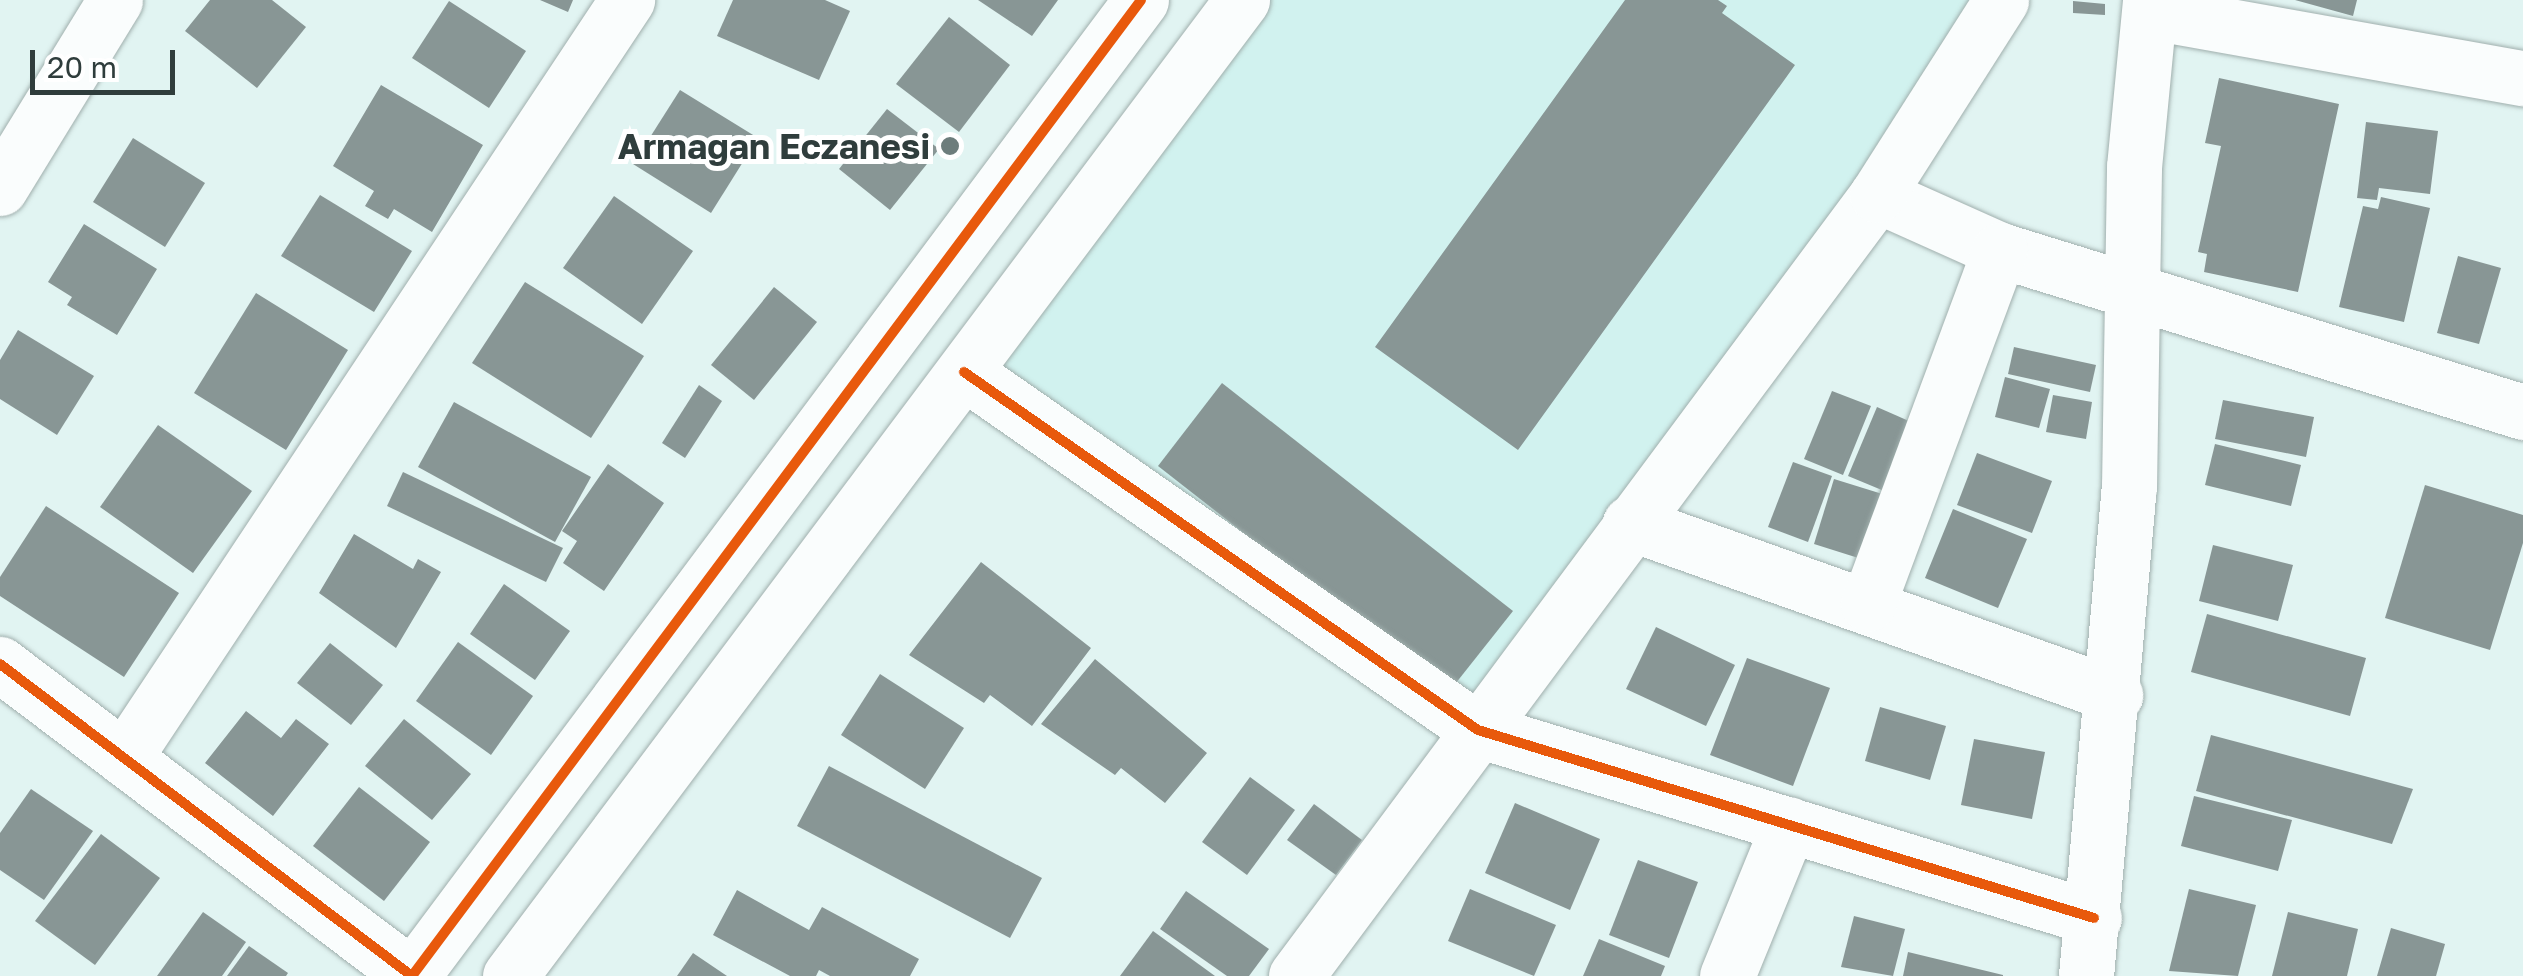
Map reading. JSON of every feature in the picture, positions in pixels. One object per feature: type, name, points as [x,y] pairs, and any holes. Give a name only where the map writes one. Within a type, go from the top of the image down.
[{"type":"street","points":[[0,188],[115,0]]},
{"type":"street","points":[[124,758],[628,0]]},
{"type":"street","points":[[0,664],[412,976],[1141,0]]},
{"type":"street","points":[[510,976],[1242,0]]},
{"type":"street","points":[[1296,976],[1877,195],[2001,0]]},
{"type":"street","points":[[2086,976],[2114,695],[2129,488],[2129,294],[2151,6],[2523,78]]},
{"type":"street","points":[[1877,195],[2000,250],[2129,294],[2523,412]]},
{"type":"street","points":[[1868,604],[2000,250]]},
{"type":"street","points":[[964,372],[1478,730],[2094,918]]},
{"type":"street","points":[[1630,523],[1868,604],[2114,695]]},
{"type":"street","points":[[1727,976],[1789,824]]},
{"type":"shaded area","points":[[1243,0],[1999,0],[1478,730],[964,372]]},
{"type":"building","points":[[210,0],[272,0],[306,27],[257,88],[185,31]]},
{"type":"building","points":[[540,0],[573,0],[568,12]]},
{"type":"building","points":[[733,0],[825,0],[850,11],[819,80],[717,36]]},
{"type":"building","points":[[978,0],[1058,0],[1032,36]]},
{"type":"building","points":[[1625,0],[1718,0],[1727,6],[1722,13],[1795,65],[1518,450],[1375,347]]},
{"type":"building","points":[[2295,0],[2357,0],[2353,16]]},
{"type":"building","points":[[449,1],[526,51],[489,108],[412,58]]},
{"type":"building","points":[[2073,1],[2105,4],[2105,15],[2073,13]]},
{"type":"building","points":[[949,17],[1010,65],[959,132],[896,84]]},
{"type":"building","points":[[2219,78],[2339,104],[2298,292],[2204,272],[2207,254],[2198,252],[2221,146],[2205,143]]},
{"type":"building","points":[[381,85],[483,145],[432,232],[394,209],[388,219],[365,206],[374,191],[333,166]]},
{"type":"building","points":[[680,90],[758,138],[711,213],[633,164]]},
{"type":"building","points":[[887,109],[939,149],[890,210],[839,169]]},
{"type":"building","points":[[2366,122],[2438,131],[2430,194],[2379,188],[2377,200],[2357,198]]},
{"type":"building","points":[[133,138],[205,183],[165,247],[93,202]]},
{"type":"building","points":[[320,195],[412,251],[374,312],[281,256]]},
{"type":"building","points":[[614,196],[693,251],[642,324],[563,268]]},
{"type":"building","points":[[2381,197],[2430,208],[2404,322],[2339,307],[2363,206],[2378,209]]},
{"type":"building","points":[[84,224],[157,269],[117,335],[67,305],[72,297],[48,282]]},
{"type":"building","points":[[2458,256],[2501,268],[2479,344],[2437,333]]},
{"type":"building","points":[[525,282],[644,356],[591,438],[472,363]]},
{"type":"building","points":[[774,287],[817,322],[754,400],[711,365]]},
{"type":"building","points":[[256,293],[348,350],[286,450],[194,393]]},
{"type":"building","points":[[18,330],[94,376],[57,435],[0,399],[0,360]]},
{"type":"building","points":[[2014,347],[2096,365],[2090,392],[2008,374]]},
{"type":"building","points":[[2005,377],[2050,389],[2039,428],[1995,417]]},
{"type":"building","points":[[1222,383],[1513,611],[1448,693],[1158,466]]},
{"type":"building","points":[[699,385],[722,401],[685,458],[662,443]]},
{"type":"building","points":[[1832,391],[1871,406],[1843,475],[1804,459]]},
{"type":"building","points":[[2053,395],[2092,402],[2086,439],[2046,432]]},
{"type":"building","points":[[2223,400],[2314,417],[2306,457],[2215,439]]},
{"type":"building","points":[[454,402],[591,477],[555,542],[418,467]]},
{"type":"building","points":[[1877,407],[1918,425],[1889,493],[1848,476]]},
{"type":"building","points":[[158,425],[252,491],[193,573],[100,507]]},
{"type":"building","points":[[2215,444],[2301,465],[2291,506],[2205,485]]},
{"type":"building","points":[[1977,453],[2052,481],[2032,533],[1957,505]]},
{"type":"building","points":[[1793,462],[1832,476],[1808,542],[1768,527]]},
{"type":"building","points":[[608,464],[664,503],[604,591],[563,563],[577,541],[562,531]]},
{"type":"building","points":[[403,472],[563,548],[546,582],[387,506]]},
{"type":"building","points":[[1834,479],[1892,497],[1871,562],[1814,544]]},
{"type":"building","points":[[2425,485],[2523,515],[2523,543],[2490,650],[2385,618]]},
{"type":"building","points":[[46,506],[179,593],[124,677],[0,596],[0,577]]},
{"type":"building","points":[[1953,509],[2027,539],[1998,608],[1925,578]]},
{"type":"building","points":[[354,534],[413,569],[418,559],[441,572],[396,648],[319,593]]},
{"type":"building","points":[[2213,545],[2293,565],[2278,621],[2199,601]]},
{"type":"building","points":[[981,562],[1091,648],[1032,726],[990,695],[984,703],[909,655]]},
{"type":"building","points":[[504,584],[570,631],[535,680],[470,634]]},
{"type":"building","points":[[2207,614],[2366,658],[2350,716],[2191,672]]},
{"type":"building","points":[[1656,627],[1735,665],[1706,726],[1626,689]]},
{"type":"building","points":[[458,642],[533,696],[491,755],[416,701]]},
{"type":"building","points":[[330,643],[383,685],[351,725],[297,683]]},
{"type":"building","points":[[1747,658],[1830,688],[1793,786],[1710,755]]},
{"type":"building","points":[[1095,659],[1207,753],[1165,803],[1121,768],[1115,775],[1041,724]]},
{"type":"building","points":[[880,674],[964,728],[925,789],[841,735]]},
{"type":"building","points":[[1880,707],[1946,726],[1930,780],[1865,761]]},
{"type":"building","points":[[246,711],[281,738],[296,719],[329,744],[273,816],[205,763]]},
{"type":"building","points":[[404,719],[471,774],[432,820],[365,766]]},
{"type":"building","points":[[2211,735],[2413,789],[2392,844],[2196,791]]},
{"type":"building","points":[[1974,739],[2045,752],[2032,819],[1961,805]]},
{"type":"building","points":[[829,766],[1042,878],[1010,938],[797,826]]},
{"type":"building","points":[[1250,777],[1295,810],[1247,875],[1202,842]]},
{"type":"building","points":[[359,787],[430,842],[384,901],[313,846]]},
{"type":"building","points":[[31,789],[93,831],[44,900],[0,870],[0,833]]},
{"type":"building","points":[[2194,796],[2292,820],[2278,871],[2181,846]]},
{"type":"building","points":[[1515,803],[1600,839],[1570,910],[1485,873]]},
{"type":"building","points":[[1314,804],[1362,840],[1336,875],[1287,840]]},
{"type":"building","points":[[101,834],[160,878],[95,965],[35,921]]},
{"type":"building","points":[[1638,860],[1698,882],[1669,958],[1609,935]]},
{"type":"building","points":[[1470,889],[1556,925],[1534,976],[1448,941]]},
{"type":"building","points":[[2189,889],[2256,905],[2238,976],[2169,971]]},
{"type":"building","points":[[737,890],[809,930],[822,907],[919,959],[910,976],[830,976],[819,970],[816,976],[790,976],[713,935]]},
{"type":"building","points":[[1186,891],[1269,949],[1249,976],[1227,976],[1160,929]]},
{"type":"building","points":[[203,912],[246,942],[222,976],[157,976]]},
{"type":"building","points":[[2288,912],[2358,929],[2347,976],[2272,976]]},
{"type":"building","points":[[1854,916],[1905,929],[1893,976],[1841,967]]},
{"type":"building","points":[[2391,928],[2445,944],[2436,976],[2377,976]]},
{"type":"building","points":[[1153,931],[1215,976],[1120,976]]},
{"type":"building","points":[[1599,939],[1665,966],[1661,976],[1583,976]]},
{"type":"building","points":[[249,946],[288,973],[286,976],[227,976]]},
{"type":"building","points":[[1908,952],[2003,975],[2003,976],[1903,976]]},
{"type":"building","points":[[693,953],[727,976],[677,976]]},
{"type":"cycle path","points":[[0,664],[412,976],[1141,0]]},
{"type":"cycle path","points":[[964,372],[1478,730],[2094,918]]},
{"type":"place","name":"Armağan Eczanesi","points":[[950,146]]}]
